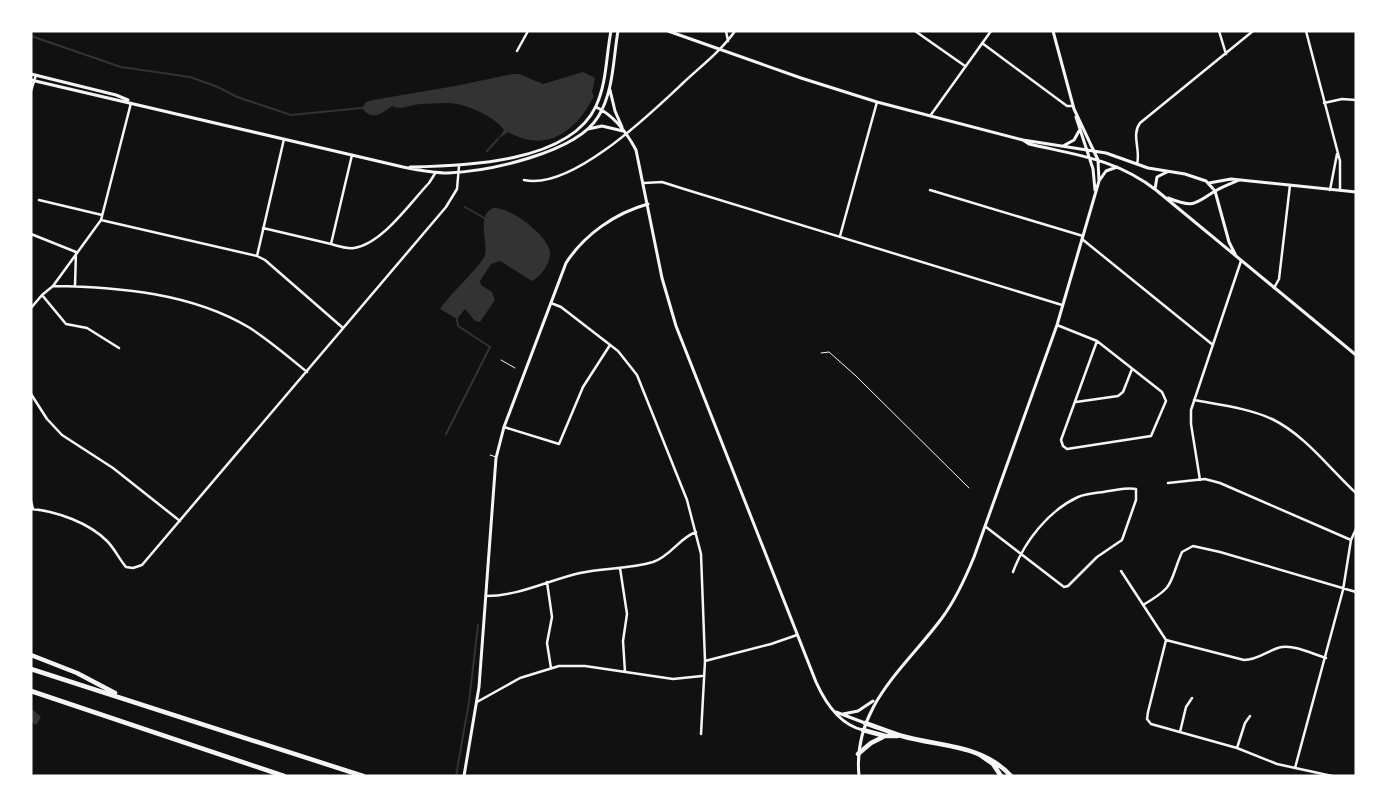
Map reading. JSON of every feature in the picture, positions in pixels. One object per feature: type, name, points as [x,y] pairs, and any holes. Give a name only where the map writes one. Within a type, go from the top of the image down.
[{"type":"highway","points":[[31,654],[76,673],[128,699]]},
{"type":"highway","points":[[31,669],[363,776]]},
{"type":"highway","points":[[31,691],[130,722],[284,776]]},
{"type":"highway","points":[[865,723],[902,736],[975,751],[993,760],[1011,776]]},
{"type":"highway","points":[[863,730],[885,736],[902,736]]},
{"type":"highway","points":[[858,754],[871,743],[885,736]]},
{"type":"highway","points":[[975,751],[993,764],[1001,776]]},
{"type":"main road","points":[[403,167],[459,166],[521,154],[560,142],[581,127],[596,107],[606,74],[611,31]]},
{"type":"main road","points":[[33,80],[403,167],[436,172],[460,172],[490,168],[545,152],[568,144],[588,129],[602,110],[609,88],[618,31]]},
{"type":"main road","points":[[668,31],[877,102],[1023,140],[1094,150],[1148,168],[1194,176],[1209,183],[1215,191],[1229,242],[1237,257]]},
{"type":"main road","points":[[1053,31],[1079,130],[1089,158],[1094,178],[1095,194]]},
{"type":"main road","points":[[33,75],[116,94],[131,102]]},
{"type":"main road","points":[[609,88],[615,111],[639,158],[662,278],[676,326],[797,635],[822,694],[851,727],[863,730]]},
{"type":"main road","points":[[596,107],[602,110],[626,133]]},
{"type":"main road","points":[[1074,107],[1098,160],[1099,181]]},
{"type":"main road","points":[[588,129],[602,126],[626,133]]},
{"type":"main road","points":[[1061,146],[1074,140],[1079,130]]},
{"type":"main road","points":[[1023,140],[1029,144],[1098,160],[1119,167],[1138,177],[1165,197],[1356,355]]},
{"type":"main road","points":[[858,776],[858,754],[863,730],[876,699],[951,604],[968,573],[1057,325],[1099,181],[1106,170],[1119,167]]},
{"type":"main road","points":[[1156,190],[1157,177],[1169,171]]},
{"type":"main road","points":[[1209,183],[1225,179],[1356,192]]},
{"type":"main road","points":[[1165,197],[1190,204],[1202,202],[1215,191],[1240,180]]},
{"type":"main road","points":[[464,776],[477,702],[496,458],[504,427],[566,263],[579,246],[619,216],[648,204]]},
{"type":"main road","points":[[843,714],[858,711],[876,699]]},
{"type":"main road","points":[[836,712],[865,723]]},
{"type":"street","points":[[517,50],[528,31]]},
{"type":"street","points":[[726,31],[728,41]]},
{"type":"street","points":[[524,180],[536,182],[561,175],[626,133],[720,49],[735,31]]},
{"type":"street","points":[[915,31],[966,67]]},
{"type":"street","points":[[930,116],[991,31]]},
{"type":"street","points":[[1219,31],[1226,54]]},
{"type":"street","points":[[1137,164],[1139,154],[1136,130],[1140,123],[1253,31]]},
{"type":"street","points":[[1306,31],[1342,170],[1340,191]]},
{"type":"street","points":[[982,44],[1067,106],[1074,107]]},
{"type":"street","points":[[31,91],[33,75]]},
{"type":"street","points":[[1324,103],[1342,99],[1356,100]]},
{"type":"street","points":[[31,308],[53,286],[101,220],[131,102]]},
{"type":"street","points":[[840,236],[877,102]]},
{"type":"street","points":[[256,256],[284,139]]},
{"type":"street","points":[[1330,190],[1337,152]]},
{"type":"street","points":[[331,244],[352,155]]},
{"type":"street","points":[[31,501],[32,509],[85,525],[108,542],[126,567],[138,567],[146,561],[450,202],[458,189],[459,166]]},
{"type":"street","points":[[263,228],[352,249],[363,246],[379,237],[429,183],[436,172]]},
{"type":"street","points":[[644,183],[662,182],[1062,304]]},
{"type":"street","points":[[1274,288],[1279,279],[1290,185]]},
{"type":"street","points":[[930,190],[1083,238],[1213,345]]},
{"type":"street","points":[[39,200],[102,214]]},
{"type":"street","points":[[101,220],[256,256],[265,260],[344,328]]},
{"type":"street","points":[[31,234],[76,252]]},
{"type":"street","points":[[75,286],[76,252]]},
{"type":"street","points":[[1200,480],[1190,419],[1194,400],[1241,261]]},
{"type":"street","points":[[53,286],[75,286],[148,293],[203,307],[250,328],[307,372]]},
{"type":"street","points":[[42,295],[66,324],[87,328],[119,348]]},
{"type":"street","points":[[550,303],[561,307],[623,356],[640,382],[687,500],[701,554],[704,661],[701,734]]},
{"type":"street","points":[[1057,325],[1089,336],[1097,341],[1162,392],[1166,399],[1154,433],[1150,436],[1070,449],[1064,448],[1061,440],[1097,341]]},
{"type":"street","points":[[504,427],[559,444],[583,387],[610,345]]},
{"type":"street","points":[[1075,402],[1118,396],[1123,392],[1132,369]]},
{"type":"street","points":[[31,394],[44,415],[62,435],[114,468],[180,522]]},
{"type":"street","points":[[1194,400],[1250,411],[1278,422],[1304,442],[1356,493]]},
{"type":"street","points":[[1168,482],[1200,480],[1229,486],[1351,540]]},
{"type":"street","points":[[986,527],[1020,553],[1064,587],[1068,586],[1097,557],[1122,540],[1137,493],[1136,489],[1125,488],[1084,496],[1074,500],[1042,525],[1020,553],[1014,572]]},
{"type":"street","points":[[1295,768],[1326,658],[1343,590],[1351,540],[1356,529]]},
{"type":"street","points":[[486,596],[512,594],[582,573],[620,568],[660,559],[672,551],[686,535],[696,532]]},
{"type":"street","points":[[1143,605],[1158,596],[1171,584],[1182,552],[1193,546],[1278,568],[1343,590],[1356,592]]},
{"type":"street","points":[[620,568],[627,614],[623,645],[625,672]]},
{"type":"street","points":[[1121,571],[1166,640],[1244,660],[1255,658],[1279,647],[1287,646],[1326,658]]},
{"type":"street","points":[[547,582],[552,617],[547,643],[551,668]]},
{"type":"street","points":[[704,661],[762,647],[797,635]]},
{"type":"street","points":[[1166,640],[1147,719],[1154,725],[1237,748],[1277,764],[1332,776]]},
{"type":"street","points":[[477,702],[520,678],[551,668],[585,666],[673,679],[702,676]]},
{"type":"street","points":[[1180,732],[1186,707],[1192,698]]},
{"type":"street","points":[[1237,748],[1245,722],[1250,716]]},
{"type":"lane","points":[[821,353],[829,352],[856,376],[969,488]]},
{"type":"lane","points":[[501,360],[514,368]]},
{"type":"lane","points":[[490,455],[496,458]]},
{"type":"shaded area","points":[[583,72],[595,78],[592,92],[594,96],[587,108],[569,129],[548,140],[535,141],[508,132],[498,139],[504,130],[495,121],[475,110],[457,104],[418,104],[403,108],[392,106],[377,115],[370,115],[362,108],[366,102],[373,100],[512,74],[519,74],[543,84]]},
{"type":"shaded area","points":[[493,208],[518,217],[535,230],[548,245],[550,252],[549,260],[542,273],[532,281],[500,261],[491,264],[480,281],[481,285],[492,292],[495,300],[480,322],[475,321],[465,309],[457,319],[440,309],[483,259],[486,249],[484,222],[488,212]]},
{"type":"shaded area","points":[[31,708],[41,717],[36,725],[31,722]]},
{"type":"waterway","points":[[31,36],[121,67],[190,77],[218,87],[237,97],[291,115],[362,108]]},
{"type":"waterway","points":[[487,151],[498,139]]},
{"type":"waterway","points":[[465,207],[486,219]]},
{"type":"waterway","points":[[446,434],[490,347],[458,326],[457,319]]},
{"type":"waterway","points":[[456,776],[469,702],[478,625]]}]
